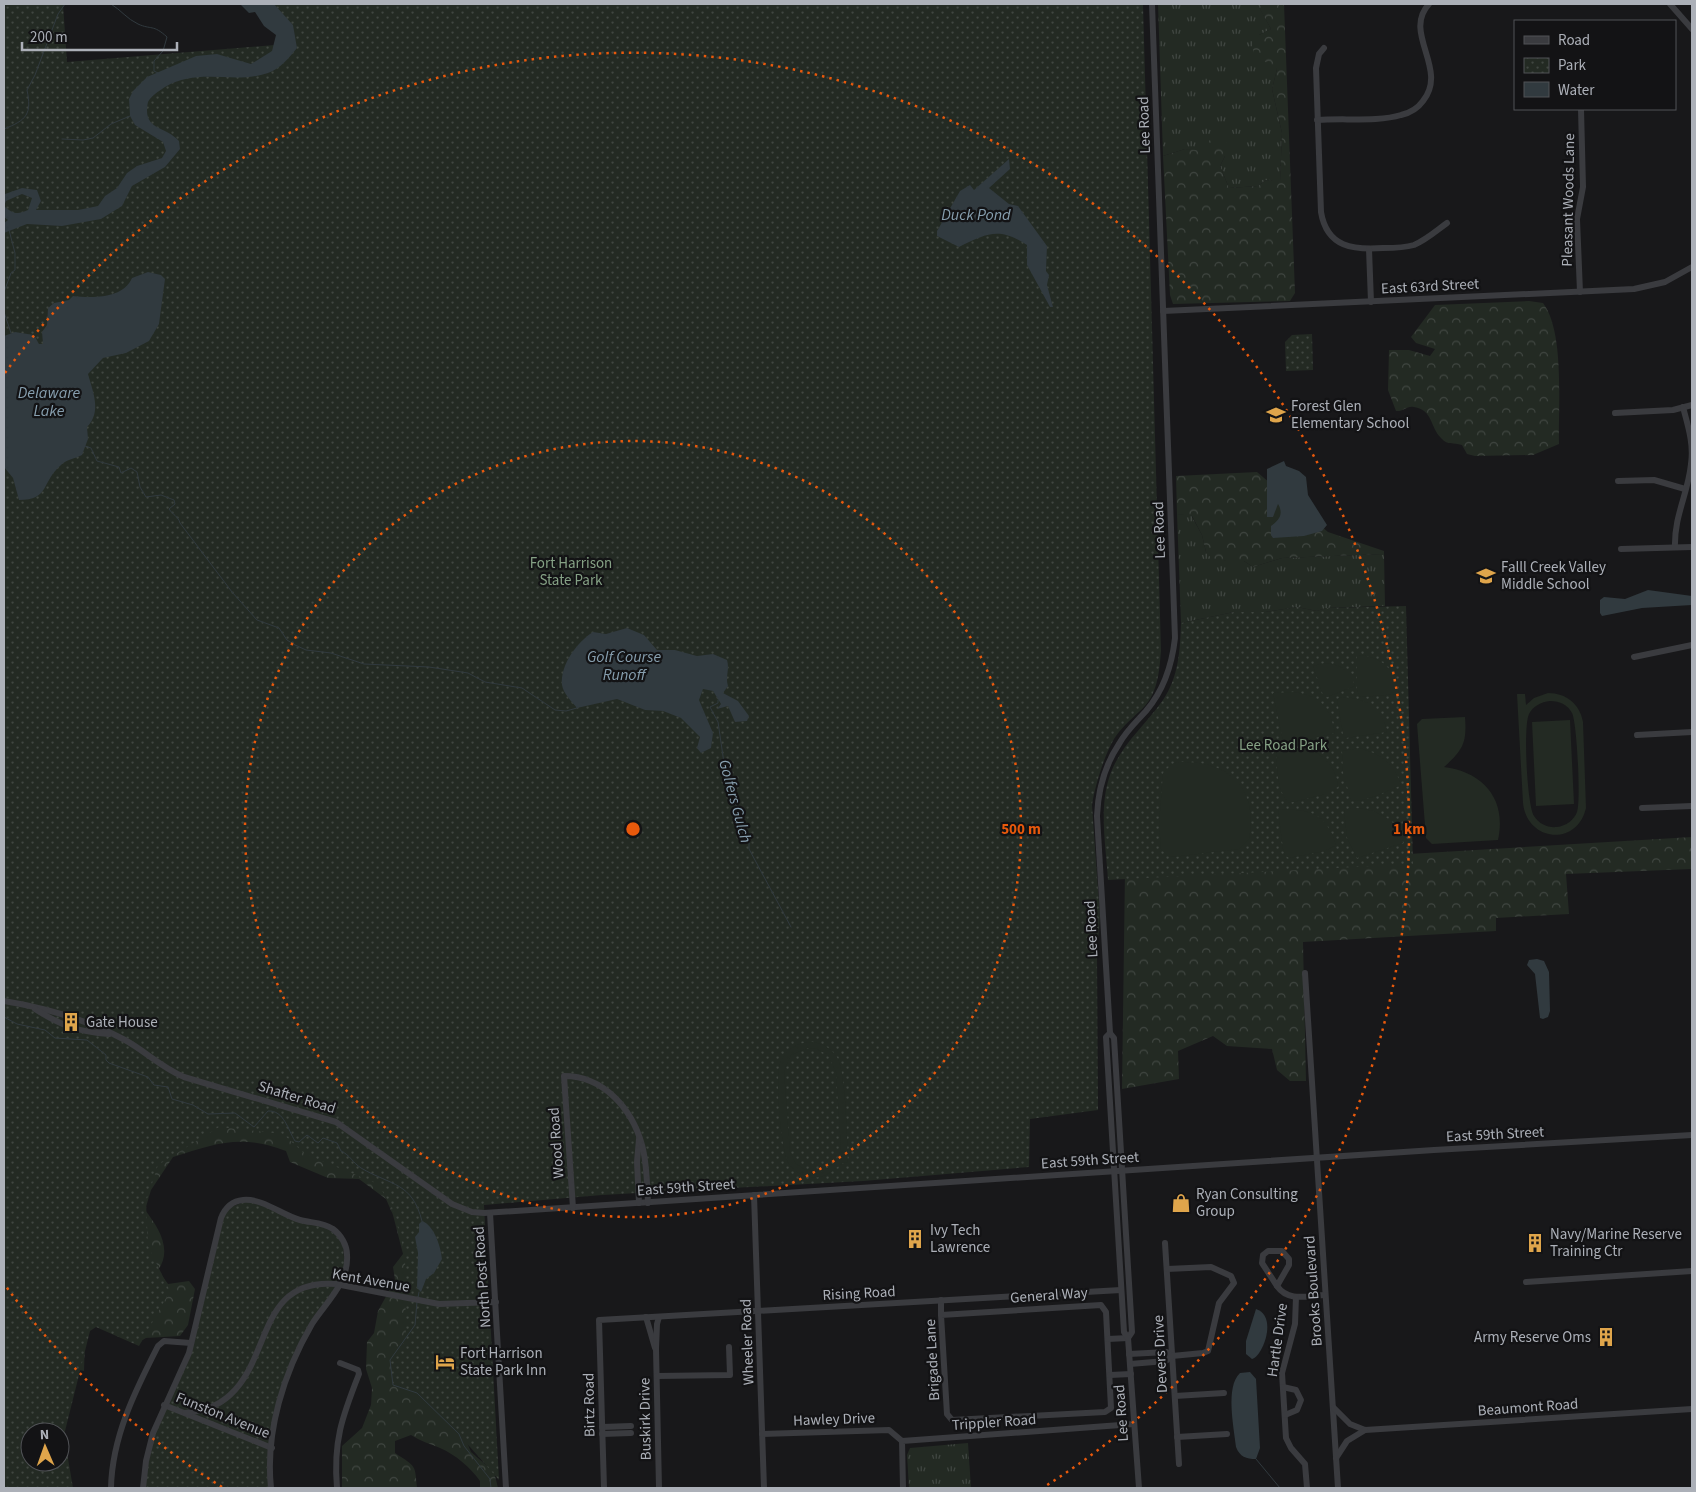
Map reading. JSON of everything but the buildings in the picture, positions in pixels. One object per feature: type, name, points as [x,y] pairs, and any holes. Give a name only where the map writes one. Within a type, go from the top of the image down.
[{"type":"street","name":"Lee Road","points":[[1128,1338],[1132,1332],[1114,1038],[1110,1033],[1097,821],[1100,792],[1108,765],[1117,745],[1151,705],[1162,686],[1172,660],[1175,638],[1152,4]]},
{"type":"street","points":[[1318,120],[1401,115],[1414,109],[1425,99],[1431,86],[1432,72],[1420,31],[1420,21],[1428,4]]},
{"type":"street","points":[[1670,4],[1692,29]]},
{"type":"street","points":[[1324,48],[1318,54],[1316,64],[1318,120],[1323,222],[1331,235],[1342,244],[1356,249],[1412,246],[1447,223]]},
{"type":"street","name":"Pleasant Woods Lane","points":[[1580,292],[1577,220],[1583,188],[1581,110]]},
{"type":"street","points":[[1369,249],[1372,302]]},
{"type":"street","name":"East 63rd Street","points":[[1163,311],[1580,292],[1651,286],[1671,279],[1692,267]]},
{"type":"street","points":[[1614,413],[1673,410],[1692,405]]},
{"type":"street","points":[[1676,547],[1676,522],[1691,466],[1692,451],[1683,407]]},
{"type":"street","points":[[1618,481],[1654,480],[1685,489]]},
{"type":"street","points":[[1621,549],[1692,547]]},
{"type":"street","points":[[1634,657],[1692,645]]},
{"type":"street","points":[[1637,735],[1692,732]]},
{"type":"street","points":[[1642,808],[1692,806]]},
{"type":"street","name":"Brooks Boulevard","points":[[1305,973],[1338,1488]]},
{"type":"street","name":"Shafter Road","points":[[4,1001],[29,1005],[69,1016],[114,1035],[168,1070],[184,1077],[336,1122],[452,1204],[472,1212],[490,1213]]},
{"type":"street","name":"Shafter Road","points":[[29,1005],[52,1020],[81,1032],[114,1035]]},
{"type":"street","name":"Lee Road","points":[[1110,1033],[1106,1038],[1113,1171],[1124,1332],[1128,1338],[1138,1488]]},
{"type":"street","name":"Wood Road","points":[[573,1208],[564,1076],[592,1082],[611,1093],[629,1115],[639,1139]]},
{"type":"street","name":"East 59th Street","points":[[490,1213],[1122,1170],[1692,1136]]},
{"type":"street","points":[[639,1139],[642,1143],[645,1162],[648,1202]]},
{"type":"street","points":[[639,1139],[636,1162],[639,1203]]},
{"type":"street","name":"Wheeler Road","points":[[754,1195],[764,1488]]},
{"type":"street","points":[[143,1488],[149,1447],[164,1406],[183,1369],[191,1344],[220,1224],[226,1209],[237,1201],[255,1201],[292,1218],[322,1224],[334,1230],[344,1241],[347,1254],[345,1276],[312,1324],[288,1375],[276,1414],[272,1448],[271,1488]]},
{"type":"street","name":"North Post Road","points":[[490,1213],[506,1488]]},
{"type":"street","name":"Devers Drive","points":[[1165,1243],[1179,1464]]},
{"type":"street","name":"Hartle Drive","points":[[1277,1286],[1289,1265],[1290,1259],[1282,1251],[1268,1251],[1263,1256],[1262,1263],[1277,1286],[1285,1295],[1325,1295]]},
{"type":"street","points":[[1130,1364],[1166,1361],[1172,1356],[1208,1351],[1220,1301],[1235,1282],[1231,1276],[1214,1267],[1167,1269]]},
{"type":"street","points":[[1526,1282],[1692,1271]]},
{"type":"street","name":"Kent Avenue","points":[[185,1414],[213,1406],[238,1387],[248,1370],[269,1320],[288,1298],[300,1290],[316,1285],[340,1285],[433,1303],[496,1302]]},
{"type":"street","name":"Rising Road","points":[[600,1320],[1121,1290]]},
{"type":"street","name":"Hartle Drive","points":[[1296,1296],[1295,1324],[1282,1367],[1284,1415],[1287,1440],[1305,1464],[1307,1488]]},
{"type":"street","name":"Brigade Lane","points":[[941,1300],[947,1412],[950,1418]]},
{"type":"street","name":"General Way","points":[[941,1315],[1099,1304],[1106,1310],[1112,1405],[1106,1412],[956,1421],[950,1418]]},
{"type":"street","name":"Buskirk Drive","points":[[646,1317],[656,1349]]},
{"type":"street","name":"Buskirk Drive","points":[[659,1317],[656,1324],[656,1376],[660,1488]]},
{"type":"street","name":"Birtz Road","points":[[600,1320],[604,1488]]},
{"type":"street","points":[[1108,1339],[1128,1338]]},
{"type":"street","points":[[111,1488],[113,1461],[121,1430],[135,1392],[158,1346],[164,1341],[191,1344]]},
{"type":"street","points":[[656,1376],[730,1375],[729,1347]]},
{"type":"street","points":[[1129,1354],[1167,1352],[1172,1356]]},
{"type":"street","points":[[338,1488],[335,1461],[337,1445],[343,1415],[360,1374],[358,1370],[340,1363]]},
{"type":"street","points":[[1110,1375],[1130,1374]]},
{"type":"street","name":"Hartle Drive","points":[[1283,1387],[1296,1390],[1301,1400],[1297,1410],[1284,1415]]},
{"type":"street","points":[[1175,1396],[1224,1393]]},
{"type":"street","name":"Funston Avenue","points":[[164,1406],[272,1448]]},
{"type":"street","points":[[1333,1406],[1348,1422],[1365,1430]]},
{"type":"street","name":"Beaumont Road","points":[[1365,1430],[1692,1409]]},
{"type":"street","name":"Trippler Road","points":[[902,1441],[1134,1424]]},
{"type":"street","points":[[602,1430],[631,1430]]},
{"type":"street","name":"Hawley Drive","points":[[762,1434],[889,1430],[902,1441]]},
{"type":"street","points":[[1336,1458],[1347,1441],[1365,1430]]},
{"type":"street","points":[[1177,1437],[1227,1434]]},
{"type":"street","points":[[902,1441],[904,1488]]},
{"type":"green space","name":"Fort Harrison State Park","points":[[4,4],[63,4],[67,62],[286,44],[285,33],[246,4],[1143,4],[1161,651],[1158,675],[1151,698],[1114,739],[1100,771],[1092,805],[1100,917],[1097,953],[1098,1110],[1030,1119],[1029,1167],[863,1181],[602,1195],[484,1205],[499,1480],[470,1447],[417,1393],[393,1385],[390,1360],[406,1340],[405,1255],[393,1209],[378,1184],[305,1154],[283,1134],[219,1127],[158,1165],[146,1202],[148,1246],[170,1291],[139,1346],[96,1327],[90,1331],[67,1422],[20,1422],[20,1472],[70,1472],[70,1470],[73,1488],[4,1488]]},
{"type":"green space","points":[[1158,4],[1258,5],[1271,29],[1259,35],[1277,69],[1272,89],[1282,133],[1280,182],[1266,180],[1258,186],[1229,188],[1220,166],[1225,156],[1185,149],[1163,156]]},
{"type":"green space","points":[[1257,4],[1284,4],[1295,293],[1290,301],[1173,304],[1170,295],[1163,156],[1185,149],[1207,151],[1208,142],[1212,138],[1224,139],[1233,151],[1225,156],[1220,166],[1229,188],[1258,186],[1266,180],[1280,181],[1282,133],[1272,89],[1277,69],[1254,55],[1252,43],[1259,35],[1271,29]]},
{"type":"green space","points":[[1529,301],[1543,303],[1555,332],[1559,370],[1559,444],[1533,455],[1475,456],[1467,454],[1462,445],[1448,443],[1444,440],[1437,434],[1428,415],[1420,409],[1412,407],[1396,411],[1388,390],[1389,350],[1409,350],[1430,356],[1435,349],[1416,343],[1411,337],[1435,305]]},
{"type":"green space","points":[[1312,334],[1313,370],[1286,371],[1285,342],[1292,335]]},
{"type":"green space","points":[[1257,472],[1328,532],[1384,551],[1384,554],[1282,558],[1253,567],[1244,561],[1226,561],[1211,558],[1206,552],[1202,535],[1192,516],[1177,514],[1176,476]]},
{"type":"green space","points":[[1177,514],[1191,515],[1202,535],[1206,552],[1226,561],[1244,561],[1253,567],[1282,558],[1384,554],[1385,606],[1326,608],[1317,611],[1297,607],[1265,612],[1234,612],[1181,623]]},
{"type":"green space","name":"Lee Road Park","points":[[1406,606],[1413,864],[1108,880],[1104,803],[1109,778],[1119,756],[1156,710],[1168,691],[1178,663],[1181,623],[1234,612],[1265,612],[1297,607],[1317,611],[1326,608]]},
{"type":"green space","points":[[1357,655],[1374,658],[1386,666],[1395,678],[1399,694],[1360,697],[1357,690]]},
{"type":"green space","points":[[1325,663],[1336,665],[1348,672],[1355,686],[1327,697],[1323,695],[1313,666]]},
{"type":"green space","points":[[1294,692],[1318,700],[1323,705],[1333,724],[1335,733],[1291,744],[1283,741],[1273,693]]},
{"type":"green space","points":[[1548,693],[1566,697],[1579,710],[1583,722],[1586,808],[1581,821],[1573,829],[1563,834],[1553,835],[1542,832],[1533,826],[1526,816],[1523,803],[1517,694],[1525,694],[1526,705],[1534,698]],"holes":[[[1554,701],[1568,708],[1574,719],[1579,794],[1577,812],[1574,818],[1564,825],[1557,827],[1547,826],[1534,816],[1529,797],[1526,749],[1529,714],[1538,705]]]},
{"type":"green space","points":[[1342,697],[1366,702],[1372,706],[1382,717],[1387,732],[1346,738],[1343,734],[1337,699]]},
{"type":"green space","points":[[1465,717],[1464,740],[1460,751],[1444,767],[1470,775],[1481,781],[1489,790],[1499,812],[1498,840],[1432,844],[1426,838],[1417,724],[1422,719]]},
{"type":"green space","points":[[1570,720],[1574,804],[1536,806],[1532,722]]},
{"type":"green space","points":[[1306,748],[1328,762],[1335,773],[1338,787],[1322,795],[1289,803],[1279,785],[1276,749]]},
{"type":"green space","points":[[1360,748],[1374,753],[1386,761],[1395,771],[1401,785],[1368,798],[1356,801],[1351,800],[1343,772],[1342,751]]},
{"type":"green space","points":[[1179,762],[1212,766],[1225,772],[1236,781],[1244,792],[1249,805],[1251,821],[1249,839],[1239,849],[1173,857],[1168,856],[1161,849],[1159,824],[1163,773],[1172,764]]},
{"type":"green space","points":[[1351,808],[1377,812],[1384,816],[1391,821],[1401,834],[1403,843],[1357,858],[1347,838],[1344,810]]},
{"type":"green space","points":[[1278,810],[1299,810],[1315,815],[1327,825],[1336,845],[1325,851],[1289,858],[1285,855],[1283,849]]},
{"type":"green space","points":[[1692,837],[1692,869],[1566,874],[1569,914],[1496,918],[1496,931],[1303,942],[1306,1081],[1290,1081],[1277,1070],[1272,1049],[1227,1046],[1213,1036],[1178,1051],[1179,1079],[1122,1089],[1125,871]]},
{"type":"green space","points":[[4,1012],[392,1170],[463,1433],[471,1452],[494,1472],[498,1488],[480,1488],[480,1481],[457,1458],[411,1435],[395,1441],[395,1453],[411,1464],[415,1470],[417,1488],[342,1488],[342,1446],[362,1428],[371,1405],[372,1388],[366,1369],[367,1342],[374,1333],[378,1311],[395,1280],[393,1267],[403,1254],[393,1215],[386,1199],[359,1179],[328,1178],[290,1162],[286,1151],[270,1146],[256,1143],[229,1142],[173,1157],[151,1190],[145,1210],[159,1231],[164,1246],[162,1262],[158,1270],[168,1284],[189,1281],[195,1289],[188,1325],[180,1336],[146,1338],[136,1344],[93,1326],[85,1338],[84,1371],[71,1368]]},
{"type":"green space","points":[[808,1042],[824,1046],[833,1052],[838,1059],[843,1079],[846,1109],[848,1162],[843,1163],[828,1174],[818,1177],[801,1174],[789,1164],[783,1144],[779,1112],[778,1081],[781,1061],[790,1049]],"holes":[[[808,1048],[817,1049],[828,1055],[836,1072],[841,1149],[836,1162],[821,1172],[804,1169],[796,1164],[790,1152],[784,1071],[791,1055]]]},
{"type":"green space","points":[[249,1200],[279,1212],[322,1224],[343,1241],[345,1276],[325,1304],[288,1375],[273,1437],[271,1488],[143,1488],[149,1447],[183,1369],[226,1209]]},
{"type":"green space","points":[[968,1443],[971,1488],[909,1488],[907,1455],[910,1448]]},
{"type":"water","points":[[240,4],[274,4],[293,25],[297,48],[284,63],[268,73],[255,76],[191,78],[165,87],[153,95],[148,102],[148,118],[151,123],[179,141],[180,149],[165,167],[132,186],[122,206],[101,219],[62,226],[27,224],[4,233],[4,223],[8,220],[4,217],[4,206],[15,213],[21,213],[28,210],[32,198],[22,194],[6,201],[5,205],[5,194],[22,188],[37,190],[41,201],[36,210],[78,210],[98,206],[105,196],[117,188],[127,173],[137,166],[162,158],[166,151],[163,142],[135,125],[130,116],[129,99],[133,91],[147,77],[196,56],[217,54],[251,64],[272,51],[276,35],[264,26],[255,12],[249,13]]},
{"type":"water","name":"Duck Pond","points":[[1009,159],[1010,169],[989,188],[1009,204],[1018,206],[1047,246],[1046,271],[1049,275],[1047,285],[1053,307],[1050,307],[1027,265],[1027,245],[1009,236],[993,234],[978,238],[959,247],[937,236],[937,231],[960,191],[970,185],[974,190]]},
{"type":"water","name":"Delaware Lake","points":[[148,272],[161,275],[165,279],[159,324],[149,341],[126,353],[103,358],[88,374],[94,395],[95,408],[92,421],[87,427],[88,439],[82,455],[61,465],[36,497],[19,500],[13,478],[4,467],[4,336],[15,332],[34,335],[39,344],[43,344],[42,332],[47,325],[48,308],[54,303],[69,300],[73,296],[106,296],[122,290],[132,278]]},
{"type":"water","points":[[1284,461],[1286,466],[1299,471],[1306,477],[1308,495],[1327,525],[1322,531],[1304,536],[1273,538],[1271,535],[1271,526],[1278,519],[1281,511],[1278,504],[1273,517],[1267,517],[1267,469]]},
{"type":"water","points":[[1648,590],[1692,596],[1692,605],[1642,608],[1602,616],[1600,613],[1600,600],[1604,597],[1625,599]]},
{"type":"water","name":"Golf Course Runoff","points":[[627,628],[644,635],[657,650],[675,650],[697,656],[713,654],[727,660],[728,686],[723,693],[738,701],[749,716],[747,721],[735,722],[728,706],[717,709],[721,704],[713,691],[703,689],[699,700],[713,733],[711,748],[701,753],[697,748],[700,737],[681,718],[663,711],[645,710],[617,699],[577,708],[566,694],[562,685],[564,670],[571,655],[581,642],[593,632],[606,634]]},
{"type":"water","points":[[1537,959],[1544,961],[1549,972],[1550,1011],[1548,1017],[1543,1019],[1540,1018],[1535,974],[1527,965],[1529,960]]},
{"type":"water","points":[[422,1221],[433,1232],[442,1259],[434,1273],[426,1279],[421,1292],[417,1288],[418,1253],[415,1237],[419,1232],[419,1224]]},
{"type":"water","points":[[1256,1309],[1263,1313],[1267,1327],[1264,1344],[1252,1359],[1246,1354],[1246,1341]]},
{"type":"water","points":[[1250,1372],[1256,1379],[1260,1448],[1256,1459],[1249,1459],[1239,1453],[1236,1447],[1232,1418],[1232,1397],[1235,1379],[1240,1373]]},
{"type":"waterway","points":[[4,129],[23,119],[28,111],[27,90],[35,75],[58,14],[65,4]]},
{"type":"waterway","points":[[111,4],[134,22],[155,29],[167,37],[163,51],[154,61],[154,71],[158,73]]},
{"type":"waterway","points":[[62,139],[83,140],[93,138],[111,124],[130,116]]},
{"type":"waterway","points":[[4,292],[11,273],[15,270],[15,253],[9,230]]},
{"type":"waterway","points":[[4,312],[11,333]]},
{"type":"waterway","points":[[85,446],[91,448],[97,461],[119,467],[121,473],[131,468],[137,472],[140,487],[146,497],[161,495],[174,500],[175,504],[169,509],[232,592],[257,620],[279,628],[287,640],[295,645],[306,650],[331,653],[364,664],[429,667],[468,673],[485,682],[522,688],[555,710],[566,711],[577,708]]},
{"type":"waterway","name":"Golfers Gulch","points":[[718,700],[718,703],[710,707],[718,722],[724,763],[742,826],[742,835],[749,842],[749,849],[791,927]]},
{"type":"waterway","points":[[4,1017],[17,1024],[45,1030],[55,1038],[87,1040],[106,1055],[106,1060],[109,1063],[148,1077],[154,1085],[168,1087],[172,1099],[193,1105],[208,1114],[235,1113],[254,1127],[268,1111],[278,1114],[282,1117],[295,1141],[299,1142],[307,1135],[318,1143],[323,1138],[337,1143],[341,1151],[361,1168],[391,1182],[406,1192],[418,1208],[422,1221]]},
{"type":"waterway","points":[[418,1298],[419,1292]]},
{"type":"waterway","points":[[417,1302],[415,1325],[390,1360],[393,1385],[417,1393],[459,1434],[464,1446],[490,1479],[491,1488]]},
{"type":"waterway","points":[[1256,1459],[1280,1488]]},
{"type":"place","name":"Forest Glen Elementary School","points":[[1276,415]]},
{"type":"place","name":"Falll Creek Valley Middle School","points":[[1486,576]]},
{"type":"place","name":"Gate House","points":[[71,1022]]},
{"type":"place","name":"Ryan Consulting Group","points":[[1181,1203]]},
{"type":"place","name":"Ivy Tech Lawrence","points":[[915,1239]]},
{"type":"place","name":"Navy/Marine Reserve Training Ctr","points":[[1535,1243]]},
{"type":"place","name":"Army Reserve Oms","points":[[1606,1337]]},
{"type":"place","name":"Fort Harrison State Park Inn","points":[[445,1362]]}]
